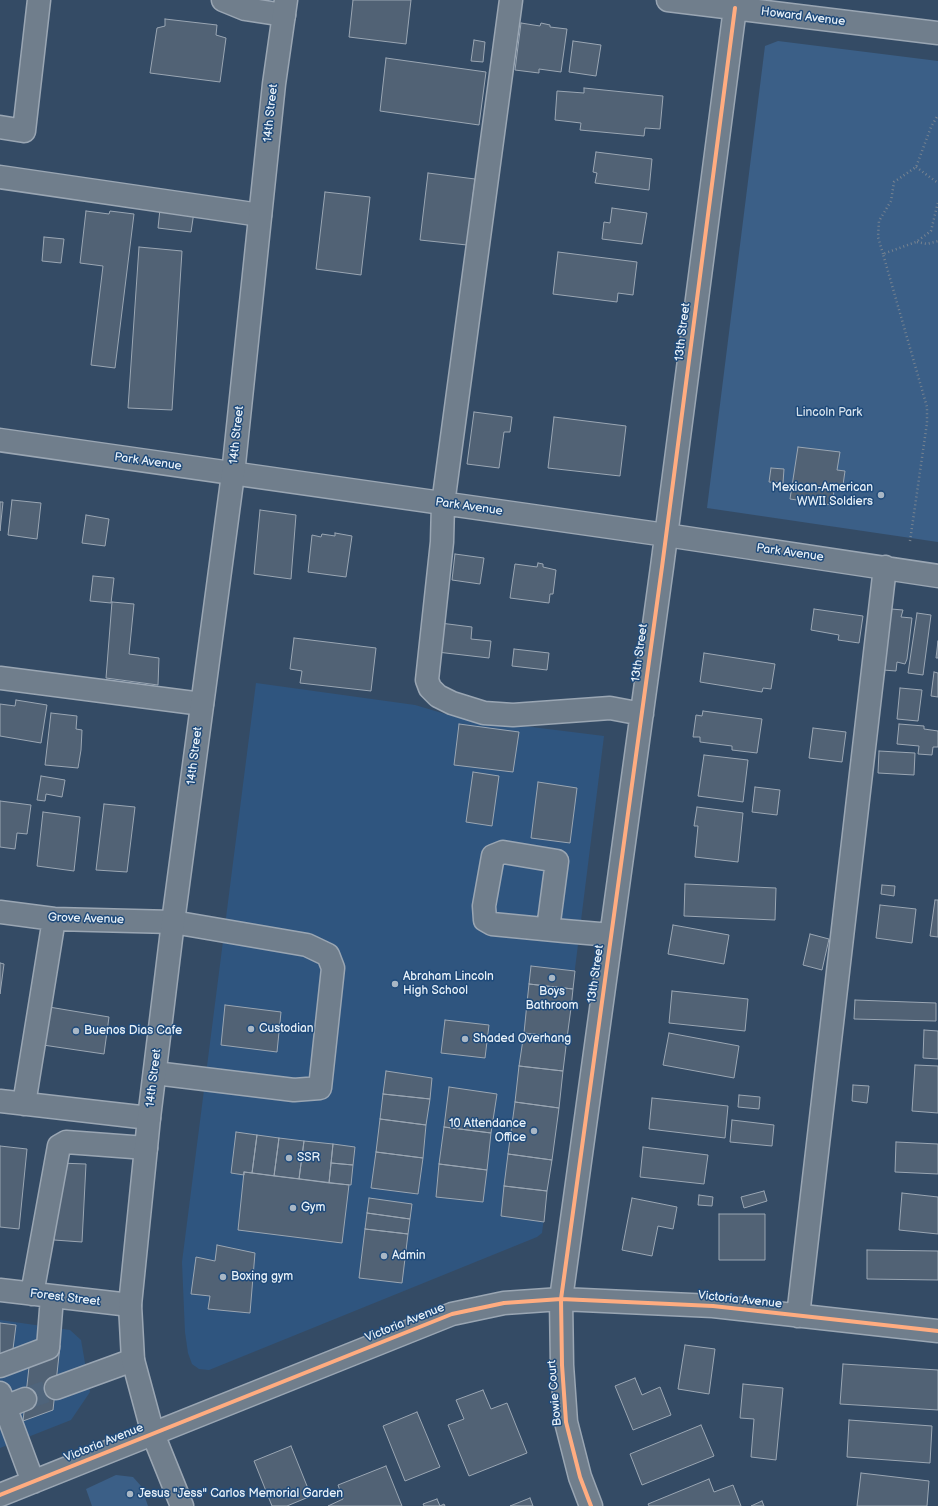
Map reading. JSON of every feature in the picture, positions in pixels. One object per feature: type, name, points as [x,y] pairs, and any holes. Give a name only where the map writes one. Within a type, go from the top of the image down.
[{"type":"street","points":[[0,127],[24,131],[39,0]]},
{"type":"street","points":[[223,0],[245,9],[285,7]]},
{"type":"street","points":[[511,0],[443,504],[442,542],[428,680],[430,688],[438,696],[452,703],[484,713],[513,715],[610,708],[642,714]]},
{"type":"street","name":"Howard Avenue","points":[[668,0],[735,8],[808,8],[938,33]]},
{"type":"street","name":"14th Street","points":[[182,1506],[153,1434],[133,1360],[130,1305],[149,1118],[173,922],[233,474],[274,84],[285,7]]},
{"type":"street","name":"13th Street","points":[[561,1299],[642,714],[735,8]]},
{"type":"street","points":[[0,178],[260,214]]},
{"type":"street","name":"Park Avenue","points":[[0,440],[666,535],[938,576]]},
{"type":"street","points":[[798,1316],[885,568]]},
{"type":"street","points":[[0,678],[202,704]]},
{"type":"street","name":"Grove Avenue","points":[[0,912],[54,920],[173,922],[307,945],[328,955],[333,968],[324,1068],[320,1088],[294,1090],[155,1073]]},
{"type":"street","points":[[24,1104],[54,920]]},
{"type":"street","points":[[556,930],[612,935]]},
{"type":"street","points":[[0,1101],[149,1118]]},
{"type":"street","points":[[0,1366],[48,1348],[42,1295],[59,1146],[66,1142],[146,1148]]},
{"type":"street","name":"Forest Street","points":[[0,1290],[130,1305]]},
{"type":"street","name":"Victoria Avenue","points":[[0,1495],[452,1314],[504,1303],[561,1299],[713,1306],[938,1331]]},
{"type":"street","name":"Bowie Court","points":[[561,1299],[562,1365],[566,1422],[580,1477],[590,1506]]},
{"type":"street","points":[[56,1388],[133,1360]]},
{"type":"street","points":[[25,1399],[2,1403],[33,1482]]},
{"type":"path","points":[[910,541],[927,423],[927,407],[878,237],[879,221],[891,201],[894,182],[916,167],[931,127],[938,115]]},
{"type":"path","points":[[916,167],[938,183]]},
{"type":"path","points":[[883,254],[916,242],[931,231],[938,202]]},
{"type":"path","points":[[916,242],[927,244],[938,241]]},
{"type":"shaded area","name":"Abraham Lincoln High School","points":[[256,683],[415,705],[459,718],[604,736],[542,1233],[537,1237],[209,1370],[199,1369],[192,1364],[188,1353],[185,1332],[182,1262]]},
{"type":"shaded area","points":[[0,1320],[70,1330],[81,1340],[90,1392],[71,1420],[0,1448]]},
{"type":"green space","name":"Lincoln Park","points":[[778,41],[938,61],[938,542],[707,508],[765,46]]},
{"type":"green space","points":[[116,1475],[133,1477],[141,1486],[148,1506],[92,1506],[86,1489]]},
{"type":"building","points":[[353,0],[411,0],[406,44],[349,37]]},
{"type":"building","points":[[165,19],[217,25],[216,35],[226,38],[220,82],[150,73],[157,28],[165,26]]},
{"type":"building","points":[[521,23],[540,26],[541,23],[550,25],[550,27],[567,29],[561,72],[539,69],[539,73],[515,70]]},
{"type":"building","points":[[474,40],[485,42],[483,62],[471,61]]},
{"type":"building","points":[[573,41],[601,45],[596,76],[569,72]]},
{"type":"building","points":[[386,58],[486,72],[479,125],[380,111]]},
{"type":"building","points":[[584,88],[663,96],[660,129],[645,128],[644,136],[580,130],[581,123],[555,120],[557,91],[584,93]]},
{"type":"building","points":[[596,152],[652,159],[649,190],[595,183],[597,173],[593,172]]},
{"type":"building","points":[[428,173],[475,179],[467,245],[420,240]]},
{"type":"building","points":[[325,192],[370,197],[361,275],[316,269]]},
{"type":"building","points":[[612,208],[647,213],[642,244],[602,239],[604,222],[610,223]]},
{"type":"building","points":[[160,209],[194,212],[191,232],[158,228]]},
{"type":"building","points":[[86,211],[109,214],[110,211],[134,214],[115,368],[91,365],[103,266],[80,263]]},
{"type":"building","points":[[44,237],[64,239],[61,263],[42,261]]},
{"type":"building","points":[[139,247],[182,251],[172,410],[128,408]]},
{"type":"building","points":[[558,252],[637,262],[633,295],[618,293],[617,302],[553,294]]},
{"type":"building","points":[[474,412],[512,417],[510,432],[504,432],[499,468],[467,464]]},
{"type":"building","points":[[554,417],[626,426],[620,476],[548,468]]},
{"type":"building","points":[[798,447],[840,452],[837,470],[845,471],[843,485],[835,484],[832,505],[790,499]]},
{"type":"building","points":[[771,468],[784,469],[783,483],[769,482]]},
{"type":"building","points":[[12,500],[41,503],[37,539],[8,535]]},
{"type":"building","points":[[0,502],[3,502],[0,531]]},
{"type":"building","points":[[260,510],[296,515],[291,579],[254,574]]},
{"type":"building","points":[[86,515],[109,519],[105,546],[82,543]]},
{"type":"building","points":[[335,533],[352,536],[346,577],[308,572],[312,535],[321,537],[322,534],[335,536]]},
{"type":"building","points":[[455,554],[484,558],[480,584],[452,580]]},
{"type":"building","points":[[538,563],[543,564],[543,567],[556,570],[553,594],[550,594],[549,603],[510,598],[515,564],[537,567]]},
{"type":"building","points":[[93,576],[114,578],[111,603],[90,601]]},
{"type":"building","points":[[112,602],[134,604],[129,654],[159,658],[158,685],[106,678]]},
{"type":"building","points":[[814,609],[863,616],[859,643],[838,640],[839,635],[811,630]]},
{"type":"building","points":[[891,609],[903,610],[901,617],[912,618],[907,659],[905,664],[897,662],[896,671],[883,670]]},
{"type":"building","points":[[917,613],[931,615],[923,675],[908,673]]},
{"type":"building","points":[[440,623],[472,627],[471,639],[491,641],[489,658],[437,652]]},
{"type":"building","points":[[294,638],[376,648],[371,691],[300,683],[302,671],[290,669]]},
{"type":"building","points":[[938,641],[938,658],[936,658]]},
{"type":"building","points":[[514,649],[549,653],[547,670],[512,666]]},
{"type":"building","points":[[704,653],[775,664],[771,689],[763,688],[762,692],[700,682]]},
{"type":"building","points":[[934,672],[938,673],[938,697],[931,696]]},
{"type":"building","points":[[900,688],[922,690],[918,721],[897,719]]},
{"type":"building","points":[[16,700],[47,705],[41,743],[0,736],[0,704],[15,706]]},
{"type":"building","points":[[703,711],[762,719],[757,753],[732,750],[732,746],[700,742],[700,737],[693,737],[696,715],[702,716]]},
{"type":"building","points":[[51,713],[77,716],[76,729],[82,730],[78,768],[45,765]]},
{"type":"building","points":[[459,724],[519,732],[513,772],[454,765]]},
{"type":"building","points":[[899,724],[924,726],[924,729],[938,731],[938,747],[933,747],[932,755],[918,754],[919,746],[897,744]]},
{"type":"building","points":[[813,728],[846,732],[842,762],[809,758]]},
{"type":"building","points":[[879,751],[915,753],[914,775],[878,773]]},
{"type":"building","points":[[704,755],[748,760],[743,802],[698,796]]},
{"type":"building","points":[[473,772],[499,776],[492,826],[466,822]]},
{"type":"building","points":[[41,776],[65,780],[62,797],[46,794],[45,801],[37,800]]},
{"type":"building","points":[[538,782],[577,788],[570,843],[531,838]]},
{"type":"building","points":[[755,787],[780,790],[777,815],[752,812]]},
{"type":"building","points":[[0,801],[31,805],[27,834],[17,833],[15,849],[0,847]]},
{"type":"building","points":[[104,804],[135,807],[127,872],[96,870]]},
{"type":"building","points":[[697,807],[743,813],[738,862],[695,857],[698,826],[694,826]]},
{"type":"building","points":[[43,812],[80,817],[74,871],[37,866]]},
{"type":"building","points":[[685,884],[776,888],[775,920],[684,916]]},
{"type":"building","points":[[882,885],[895,886],[894,896],[881,894]]},
{"type":"building","points":[[935,900],[938,900],[938,937],[930,936]]},
{"type":"building","points":[[880,905],[916,909],[912,943],[876,938]]},
{"type":"building","points":[[673,925],[729,935],[724,964],[668,954]]},
{"type":"building","points":[[810,934],[829,939],[822,970],[803,965]]},
{"type":"building","points":[[0,963],[4,964],[0,994]]},
{"type":"building","name":"Boys Bathroom","points":[[531,966],[575,971],[573,989],[529,984]]},
{"type":"building","points":[[529,984],[573,989],[571,1008],[527,1003]]},
{"type":"building","points":[[672,991],[748,999],[745,1031],[669,1023]]},
{"type":"building","points":[[855,1000],[936,1003],[936,1021],[854,1019]]},
{"type":"building","points":[[527,1003],[571,1008],[567,1038],[524,1033]]},
{"type":"building","name":"Custodian","points":[[225,1005],[281,1012],[277,1052],[221,1045]]},
{"type":"building","name":"Buenos Dias Cafe","points":[[49,1007],[109,1017],[104,1054],[43,1045]]},
{"type":"building","name":"Shaded Overhang","points":[[445,1020],[489,1025],[485,1058],[441,1053]]},
{"type":"building","points":[[924,1030],[938,1031],[938,1059],[923,1058]]},
{"type":"building","points":[[524,1033],[567,1038],[563,1071],[519,1066]]},
{"type":"building","points":[[669,1033],[739,1046],[734,1078],[663,1065]]},
{"type":"building","points":[[915,1065],[938,1066],[938,1113],[912,1111]]},
{"type":"building","points":[[519,1066],[563,1071],[559,1108],[515,1102]]},
{"type":"building","points":[[386,1071],[432,1078],[430,1099],[383,1094]]},
{"type":"building","points":[[853,1085],[869,1086],[867,1103],[852,1101]]},
{"type":"building","points":[[449,1087],[497,1094],[491,1133],[444,1127]]},
{"type":"building","points":[[383,1094],[430,1099],[426,1125],[380,1119]]},
{"type":"building","points":[[739,1095],[760,1097],[759,1109],[738,1107]]},
{"type":"building","points":[[652,1098],[728,1106],[725,1138],[649,1129]]},
{"type":"building","name":"10 Attendance Office","points":[[515,1102],[559,1108],[552,1160],[508,1154]]},
{"type":"building","points":[[380,1119],[426,1125],[423,1158],[376,1152]]},
{"type":"building","points":[[732,1120],[774,1125],[772,1146],[730,1142]]},
{"type":"building","points":[[444,1127],[491,1133],[487,1170],[439,1164]]},
{"type":"building","points":[[236,1132],[257,1135],[252,1173],[244,1172],[244,1175],[231,1173]]},
{"type":"building","points":[[257,1135],[279,1138],[274,1176],[252,1173]]},
{"type":"building","name":"SSR","points":[[279,1138],[304,1141],[299,1179],[274,1176]]},
{"type":"building","points":[[304,1141],[333,1144],[329,1183],[299,1179]]},
{"type":"building","points":[[896,1142],[938,1144],[938,1174],[895,1172]]},
{"type":"building","points":[[333,1144],[355,1147],[353,1165],[331,1163]]},
{"type":"building","points":[[0,1146],[27,1149],[19,1229],[0,1227]]},
{"type":"building","points":[[643,1147],[708,1155],[704,1184],[640,1177]]},
{"type":"building","points":[[376,1152],[423,1158],[418,1194],[371,1188]]},
{"type":"building","points":[[508,1154],[552,1160],[547,1191],[504,1186]]},
{"type":"building","points":[[59,1163],[86,1164],[82,1242],[54,1240]]},
{"type":"building","points":[[331,1163],[353,1165],[351,1185],[329,1183]]},
{"type":"building","points":[[439,1164],[487,1170],[483,1202],[436,1197]]},
{"type":"building","name":"Gym","points":[[244,1172],[349,1185],[342,1243],[238,1230]]},
{"type":"building","points":[[504,1186],[547,1191],[544,1222],[501,1216]]},
{"type":"building","points":[[764,1191],[767,1201],[744,1208],[741,1197]]},
{"type":"building","points":[[902,1193],[938,1197],[938,1234],[899,1230]]},
{"type":"building","points":[[699,1195],[713,1197],[712,1206],[698,1205]]},
{"type":"building","points":[[369,1198],[412,1204],[410,1219],[367,1213]]},
{"type":"building","points":[[632,1198],[677,1207],[673,1229],[658,1226],[652,1256],[622,1250]]},
{"type":"building","points":[[367,1213],[410,1219],[408,1234],[365,1229]]},
{"type":"building","points":[[719,1214],[765,1214],[765,1260],[719,1260]]},
{"type":"building","name":"Admin","points":[[365,1229],[408,1234],[402,1283],[359,1278]]},
{"type":"building","name":"Boxing gym","points":[[217,1245],[255,1253],[250,1313],[208,1309],[210,1296],[191,1294],[196,1257],[215,1261]]},
{"type":"building","points":[[867,1250],[938,1251],[938,1280],[867,1279]]},
{"type":"building","points":[[0,1323],[16,1325],[12,1357],[0,1355]]},
{"type":"building","points":[[685,1345],[715,1349],[709,1394],[678,1389]]},
{"type":"building","points":[[60,1346],[53,1410],[23,1421],[30,1358]]},
{"type":"building","points":[[843,1364],[938,1370],[938,1410],[840,1404]]},
{"type":"building","points":[[635,1378],[642,1395],[660,1387],[671,1415],[633,1430],[615,1386]]},
{"type":"building","points":[[743,1384],[783,1388],[776,1460],[751,1457],[754,1419],[740,1418]]},
{"type":"building","points":[[483,1390],[491,1409],[507,1403],[527,1453],[469,1476],[448,1425],[464,1419],[456,1400]]},
{"type":"building","points":[[417,1412],[440,1467],[405,1481],[383,1426]]},
{"type":"building","points":[[849,1420],[932,1426],[930,1463],[847,1457]]},
{"type":"building","points":[[701,1425],[714,1456],[642,1485],[630,1454]]},
{"type":"building","points":[[291,1446],[311,1496],[287,1506],[272,1506],[254,1461]]},
{"type":"building","points":[[386,1466],[402,1506],[328,1506],[343,1499],[338,1485]]},
{"type":"building","points":[[861,1473],[929,1481],[927,1506],[857,1506]]},
{"type":"building","points":[[709,1479],[714,1492],[733,1485],[741,1506],[649,1506],[648,1504]]},
{"type":"building","points":[[530,1498],[533,1506],[510,1506]]},
{"type":"building","points":[[437,1499],[440,1506],[424,1506],[423,1504]]},
{"type":"building","points":[[762,1501],[764,1506],[751,1506]]},
{"type":"tunnel","points":[[25,1399],[56,1388]]},
{"type":"cycle path","points":[[591,1506],[580,1477],[566,1422],[562,1365],[561,1299],[662,567],[735,8]]},
{"type":"cycle path","points":[[0,1495],[452,1314],[504,1303],[561,1299],[713,1306],[938,1331]]},
{"type":"place","name":"Mexican-American WWII Soldiers","points":[[881,495]]},
{"type":"place","name":"Boys Bathroom","points":[[552,978]]},
{"type":"place","name":"Abraham Lincoln High School","points":[[395,984]]},
{"type":"place","name":"Custodian","points":[[251,1029]]},
{"type":"place","name":"Buenos Dias Cafe","points":[[76,1031]]},
{"type":"place","name":"Shaded Overhang","points":[[465,1039]]},
{"type":"place","name":"10 Attendance Office","points":[[534,1131]]},
{"type":"place","name":"SSR","points":[[289,1158]]},
{"type":"place","name":"Gym","points":[[293,1208]]},
{"type":"place","name":"Admin","points":[[384,1256]]},
{"type":"place","name":"Boxing gym","points":[[223,1277]]},
{"type":"place","name":"Jesus \"Jess\" Carlos Memorial Garden","points":[[130,1494]]}]
